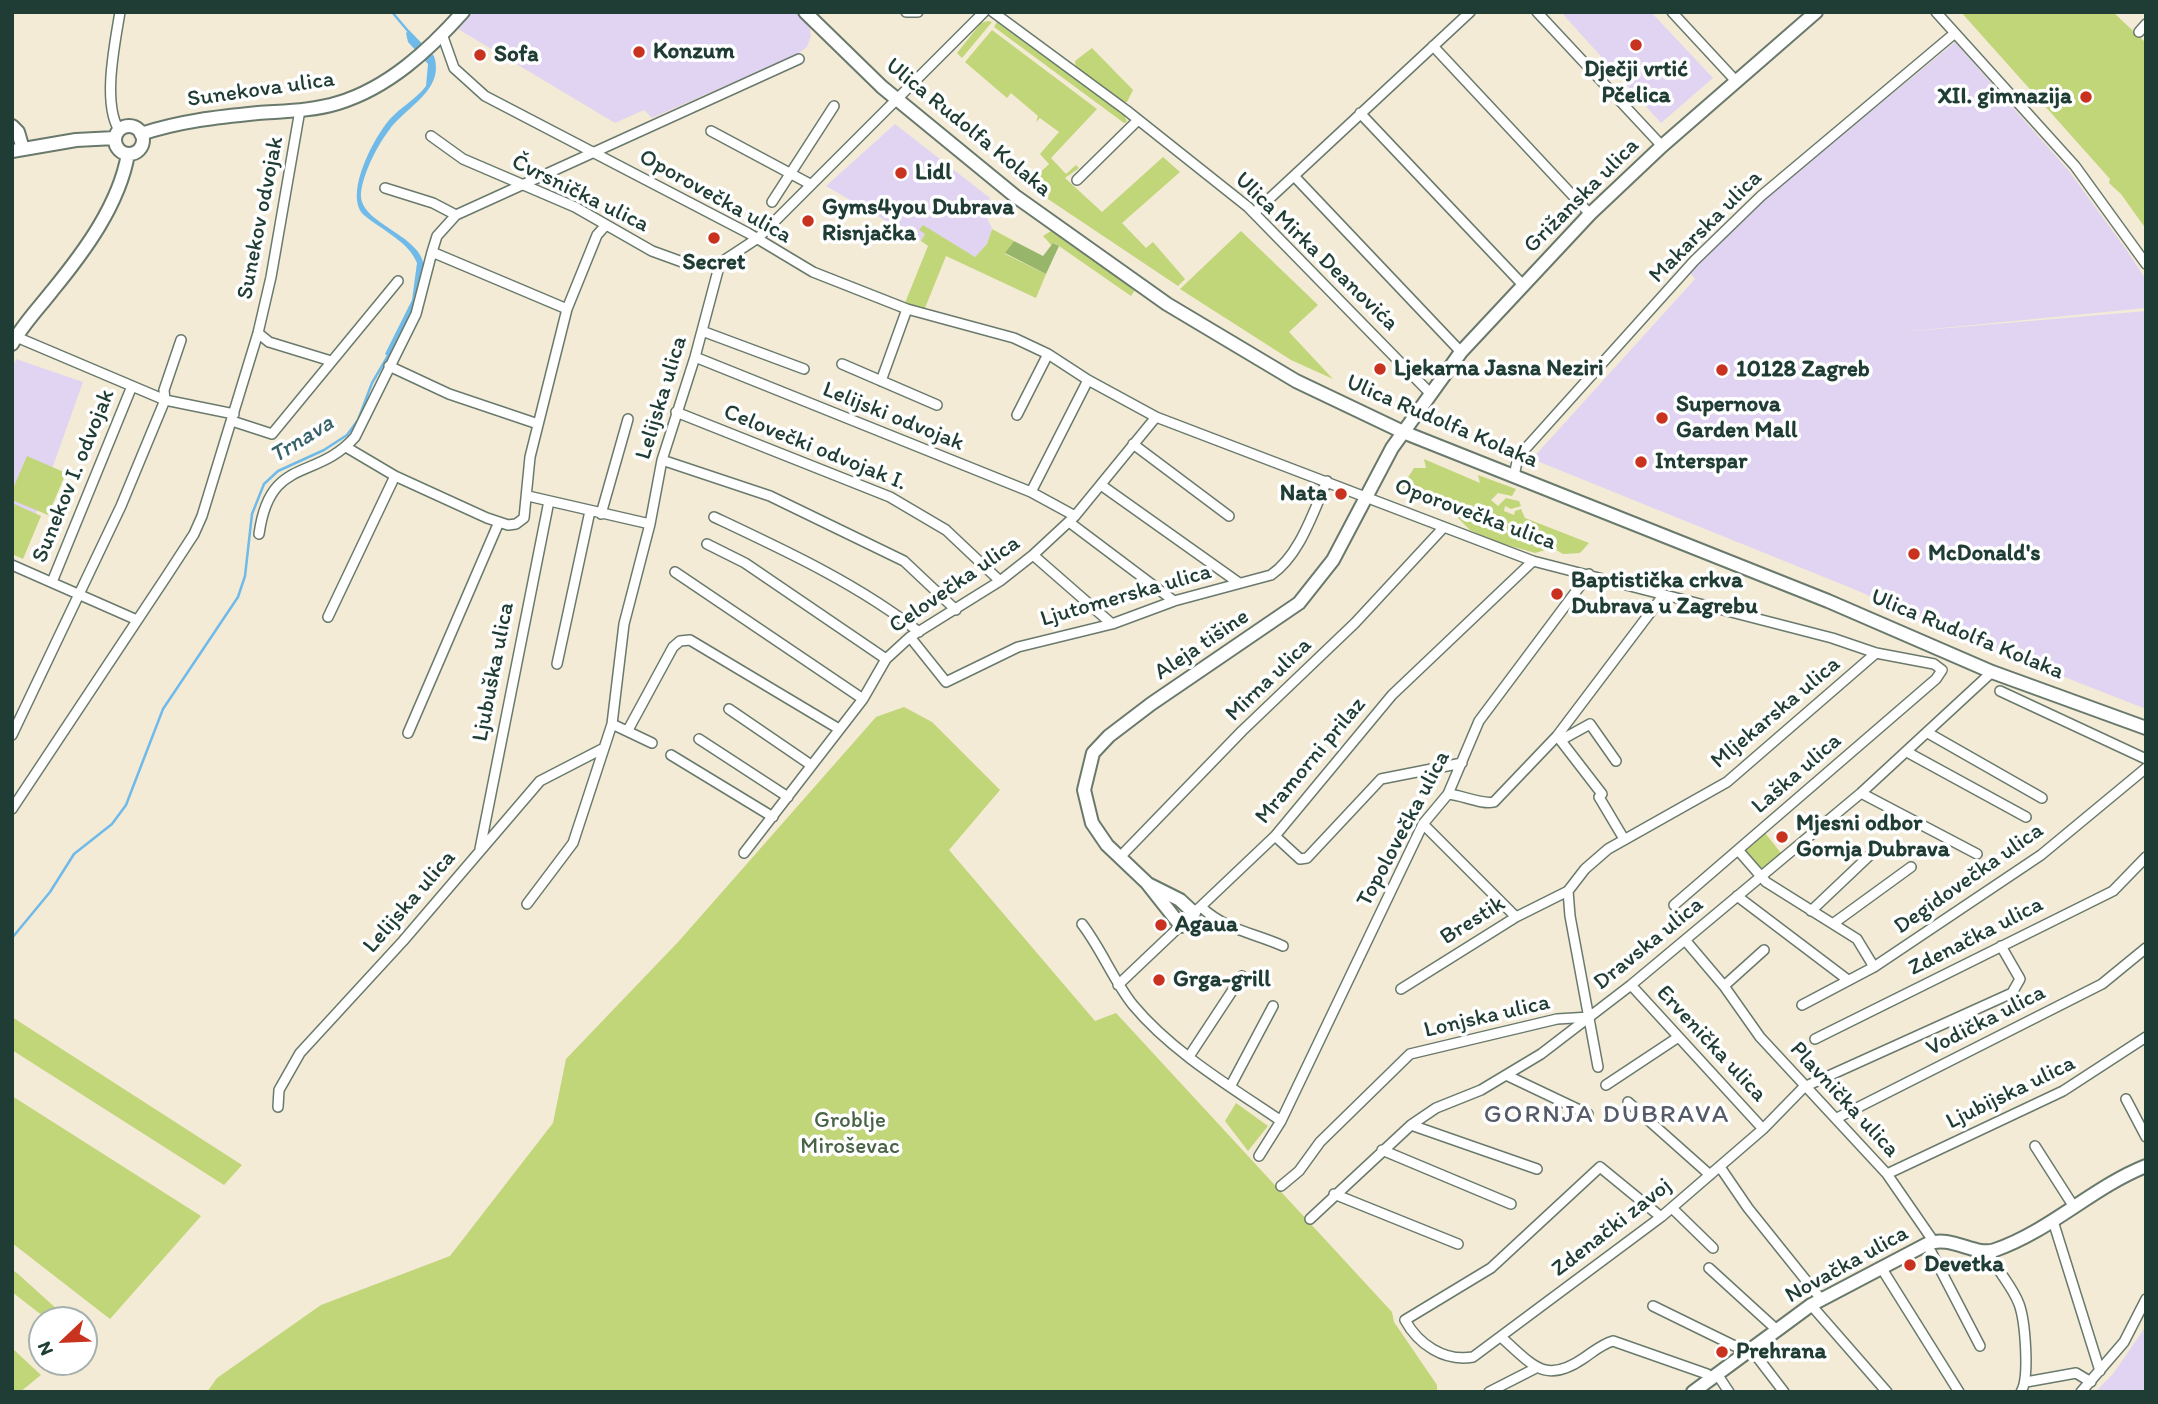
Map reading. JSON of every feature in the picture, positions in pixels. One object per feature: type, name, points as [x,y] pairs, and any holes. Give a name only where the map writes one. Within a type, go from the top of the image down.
[{"type":"main road","name":"Sunekova ulica","points":[[141,134],[189,120],[300,110],[338,103],[366,92],[423,52],[463,12]]},
{"type":"main road","name":"Ulica Rudolfa Kolaka","points":[[805,12],[851,59],[1015,196],[1167,304],[1296,381],[1403,432],[1828,601],[1992,671],[2146,728]]},
{"type":"main road","name":"Grižanska ulica","points":[[1403,432],[1429,392],[1461,352],[1590,214],[1809,14]]},
{"type":"main road","points":[[12,126],[18,132],[18,150],[117,134],[131,127],[141,134],[140,148],[128,153]]},
{"type":"main road","points":[[117,134],[117,147],[128,153]]},
{"type":"main road","points":[[14,338],[87,247],[120,181],[128,153]]},
{"type":"main road","name":"Aleja tišine","points":[[1181,926],[1147,883],[1119,858],[1096,831],[1088,813],[1084,778],[1093,753],[1109,736],[1151,704],[1299,603],[1333,560],[1403,432]]},
{"type":"main road","name":"Aleja tišine","points":[[1147,883],[1198,910]]},
{"type":"main road","points":[[1988,1251],[2053,1221],[2146,1166]]},
{"type":"main road","name":"Novačka ulica","points":[[1693,1392],[1816,1302],[1930,1243],[1955,1242],[1988,1251]]},
{"type":"street","points":[[117,134],[113,110],[112,69],[120,12]]},
{"type":"street","points":[[720,263],[758,238],[810,184],[899,101],[984,12]]},
{"type":"street","name":"Ulica Mirka Deanovića","points":[[993,12],[1138,120],[1254,213],[1429,392]]},
{"type":"street","points":[[1254,213],[1470,12]]},
{"type":"street","points":[[1537,12],[1662,146]]},
{"type":"street","points":[[1672,12],[1735,80]]},
{"type":"street","points":[[1936,12],[2075,166],[2146,264]]},
{"type":"street","points":[[2138,32],[2146,24]]},
{"type":"street","name":"Makarska ulica","points":[[1514,476],[1518,457],[1694,261],[1761,196],[1955,33]]},
{"type":"street","name":"Oporovečka ulica","points":[[442,34],[451,63],[473,88],[758,238],[813,272],[907,309],[981,328],[1048,354],[1087,380],[1156,418],[1533,561],[1662,597],[1832,638],[1876,653],[1934,664],[1942,670]]},
{"type":"street","points":[[1433,46],[1590,214]]},
{"type":"street","points":[[259,534],[271,490],[284,480],[346,447],[367,416],[416,313],[437,236],[456,215],[519,184],[799,60]]},
{"type":"street","points":[[772,202],[834,106]]},
{"type":"street","name":"Sunekov odvojak","points":[[233,418],[271,277],[300,110]]},
{"type":"street","points":[[1360,113],[1523,285]]},
{"type":"street","points":[[1077,180],[1138,120]]},
{"type":"street","points":[[711,131],[810,184]]},
{"type":"street","name":"Čvrsnička ulica","points":[[431,136],[463,159],[575,207],[652,251],[685,263],[720,263]]},
{"type":"street","points":[[1294,176],[1461,352]]},
{"type":"street","points":[[385,188],[433,203],[456,215]]},
{"type":"street","points":[[346,447],[395,477],[499,522],[516,524],[524,517],[530,457],[567,309],[597,235],[606,225]]},
{"type":"street","points":[[432,252],[567,309]]},
{"type":"street","name":"Lelijska ulica","points":[[527,904],[573,843],[612,724],[624,624],[650,524],[662,460],[695,357],[720,263]]},
{"type":"street","points":[[12,809],[194,534],[214,484],[233,418],[272,434],[398,282]]},
{"type":"street","points":[[881,380],[907,309]]},
{"type":"street","name":"Lelijska ulica","points":[[702,331],[804,369]]},
{"type":"street","name":"Sunekov odvojak","points":[[258,333],[269,342],[331,361]]},
{"type":"street","name":"Sunekov I. odvojak","points":[[14,338],[165,400],[233,418]]},
{"type":"street","points":[[12,735],[81,594],[165,400],[164,390],[181,340]]},
{"type":"street","points":[[1017,415],[1048,354]]},
{"type":"street","name":"Lelijski odvojak","points":[[695,357],[1031,492],[1072,519],[1174,601]]},
{"type":"street","points":[[842,364],[937,405]]},
{"type":"street","points":[[389,366],[449,394],[538,424]]},
{"type":"street","points":[[1031,492],[1087,380]]},
{"type":"street","name":"Sunekov I. odvojak","points":[[52,582],[132,386]]},
{"type":"street","name":"Celovečki odvojak I.","points":[[676,412],[890,497],[946,530],[1000,581]]},
{"type":"street","name":"Celovečka ulica","points":[[744,853],[863,699],[886,659],[914,635],[1000,581],[1033,555],[1072,519],[1156,418]]},
{"type":"street","points":[[601,514],[628,419]]},
{"type":"street","points":[[1133,444],[1229,516]]},
{"type":"street","points":[[662,460],[770,496],[904,561],[956,610]]},
{"type":"street","points":[[328,617],[395,477]]},
{"type":"street","name":"Ljutomerska ulica","points":[[914,635],[946,682],[982,667],[1018,647],[1112,624],[1174,601],[1271,575],[1284,566],[1307,526],[1327,481]]},
{"type":"street","points":[[1101,485],[1239,583]]},
{"type":"street","points":[[528,496],[650,524]]},
{"type":"street","name":"Ljubuška ulica","points":[[480,851],[549,502]]},
{"type":"street","points":[[557,664],[590,511]]},
{"type":"street","points":[[714,517],[833,577],[890,610],[914,635]]},
{"type":"street","name":"Ljubuška ulica","points":[[408,733],[499,522]]},
{"type":"street","name":"Mirna ulica","points":[[1119,858],[1242,732],[1355,623],[1444,527]]},
{"type":"street","name":"Celovečka ulica","points":[[707,544],[745,563],[886,659]]},
{"type":"street","points":[[1033,555],[1112,624]]},
{"type":"street","name":"Mramorni prilaz","points":[[1118,985],[1275,836],[1392,695],[1533,561]]},
{"type":"street","name":"Sunekov I. odvojak","points":[[12,565],[137,620]]},
{"type":"street","points":[[675,572],[863,699]]},
{"type":"street","name":"Topolovečka ulica","points":[[1259,1156],[1281,1121],[1423,824],[1448,794],[1479,721],[1589,575]]},
{"type":"street","points":[[1448,794],[1466,796],[1483,803],[1494,802],[1559,738],[1662,597]]},
{"type":"street","points":[[628,730],[673,647],[680,641],[690,640],[839,729]]},
{"type":"street","name":"Mljekarska ulica","points":[[1624,839],[1727,782],[1876,653]]},
{"type":"street","name":"Laška ulica","points":[[1674,905],[1937,679],[1942,670]]},
{"type":"street","name":"Dravska ulica","points":[[1310,1219],[1411,1125],[1436,1108],[1480,1090],[1506,1075],[1631,985],[1861,793],[1992,671]]},
{"type":"street","points":[[2000,691],[2146,759]]},
{"type":"street","points":[[729,709],[811,765]]},
{"type":"street","points":[[612,724],[652,743]]},
{"type":"street","points":[[1559,738],[1590,724],[1616,761]]},
{"type":"street","points":[[1928,733],[2042,798]]},
{"type":"street","points":[[1559,738],[1600,796],[1624,839]]},
{"type":"street","points":[[699,739],[788,797]]},
{"type":"street","name":"Lelijska ulica","points":[[278,1107],[279,1090],[300,1053],[403,941],[540,780],[602,750]]},
{"type":"street","points":[[1907,751],[2026,817]]},
{"type":"street","points":[[671,755],[773,817]]},
{"type":"street","points":[[1275,836],[1300,859],[1307,858],[1381,779],[1462,763]]},
{"type":"street","name":"Degidovečka ulica","points":[[1802,1005],[1874,967],[2041,855],[2146,768]]},
{"type":"street","points":[[1861,793],[1978,854]]},
{"type":"street","points":[[1423,824],[1516,917]]},
{"type":"street","name":"Brestik","points":[[1401,989],[1516,917],[1569,891],[1585,869],[1624,839]]},
{"type":"street","points":[[1738,850],[1760,878],[1857,939],[1874,967]]},
{"type":"street","points":[[1811,912],[1869,856]]},
{"type":"street","name":"Zdenačka ulica","points":[[1815,1039],[2113,891],[2146,857]]},
{"type":"street","points":[[1834,923],[1911,867]]},
{"type":"street","points":[[1569,891],[1569,908],[1598,1067]]},
{"type":"street","points":[[1737,896],[1848,981]]},
{"type":"street","points":[[1198,910],[1246,935],[1258,936],[1283,946]]},
{"type":"street","points":[[1082,923],[1107,959],[1118,985],[1148,1020],[1230,1087],[1281,1121]]},
{"type":"street","name":"Plavnička ulica","points":[[1685,940],[1724,986],[1760,1037],[1887,1174],[1930,1243],[1980,1346]]},
{"type":"street","name":"Zdenački zavoj","points":[[1661,1217],[1600,1167],[1491,1268],[1405,1320],[1414,1337],[1423,1345],[1465,1359],[1473,1357],[1661,1217],[1763,1129],[1804,1087],[2012,993],[2020,979],[2001,946]]},
{"type":"street","name":"Vodička ulica","points":[[1836,1118],[2102,984],[2146,948]]},
{"type":"street","points":[[1724,986],[1764,950]]},
{"type":"street","points":[[1190,1055],[1242,976]]},
{"type":"street","name":"Ervenička ulica","points":[[1631,985],[1763,1129]]},
{"type":"street","points":[[1230,1087],[1273,1006]]},
{"type":"street","name":"Lonjska ulica","points":[[1281,1186],[1299,1171],[1320,1142],[1410,1054],[1557,1019],[1590,1017]]},
{"type":"street","name":"Ljubijska ulica","points":[[1887,1174],[2063,1091],[2146,1037]]},
{"type":"street","points":[[1606,1085],[1677,1038]]},
{"type":"street","points":[[1506,1075],[1588,1114]]},
{"type":"street","points":[[2126,1098],[2146,1138]]},
{"type":"street","points":[[1628,1102],[1710,1175]]},
{"type":"street","points":[[1411,1125],[1537,1170]]},
{"type":"street","points":[[2035,1146],[2074,1208]]},
{"type":"street","points":[[1382,1150],[1511,1204]]},
{"type":"street","points":[[1720,1167],[1816,1302],[1887,1392]]},
{"type":"street","points":[[1334,1194],[1458,1244]]},
{"type":"street","points":[[1672,1208],[1713,1248]]},
{"type":"street","points":[[2053,1221],[2100,1371]]},
{"type":"street","points":[[1988,1251],[2019,1303],[2026,1382],[2021,1392]]},
{"type":"street","points":[[1709,1268],[1777,1330]]},
{"type":"street","points":[[1882,1269],[1959,1392]]},
{"type":"street","points":[[2081,1392],[2124,1342],[2146,1299]]},
{"type":"street","points":[[1653,1306],[1749,1351],[1784,1392]]},
{"type":"street","points":[[1502,1338],[1536,1368]]},
{"type":"street","points":[[1489,1392],[1536,1368],[1566,1370],[1613,1341],[1714,1376],[1729,1392]]},
{"type":"street","points":[[2026,1382],[2076,1373],[2091,1382]]},
{"type":"shaded area","points":[[474,12],[799,12],[809,23],[811,36],[807,47],[797,54],[652,118],[644,110],[615,123],[458,29]]},
{"type":"shaded area","name":"Dječji vrtić Pčelica","points":[[1561,12],[1651,12],[1713,78],[1661,123]]},
{"type":"shaded area","points":[[1955,42],[2069,171],[2128,252],[2146,280],[2146,308],[1902,332],[2146,311],[2146,709],[1957,635],[1856,590],[1532,459],[1695,279],[1688,270],[1743,217]]},
{"type":"shaded area","points":[[895,124],[990,198],[983,211],[992,228],[987,244],[975,257],[928,229],[921,241],[826,186]]},
{"type":"shaded area","points":[[16,359],[83,382],[21,556],[12,552],[12,369]]},
{"type":"shaded area","points":[[2146,1326],[2146,1392],[2095,1392],[2113,1374]]},
{"type":"green space","name":"XII. gimnazija","points":[[1961,12],[2113,12],[2146,43],[2146,229],[2121,194],[2109,183],[2110,179]]},
{"type":"green space","points":[[992,22],[962,58],[957,53],[981,23]]},
{"type":"green space","points":[[997,22],[1124,114],[1127,122],[1124,123],[994,27]]},
{"type":"green space","points":[[992,30],[1097,109],[1051,158],[1066,174],[1076,165],[1079,168],[1065,178],[1102,212],[1163,157],[1180,172],[1122,223],[1146,248],[1153,242],[1185,279],[1178,286],[1027,185],[1049,164],[1040,154],[1059,132],[1040,118],[1036,122],[1038,116],[1011,93],[1007,98],[965,62]]},
{"type":"green space","points":[[1092,48],[1133,90],[1127,102],[1121,102],[1076,69],[1075,61]]},
{"type":"green space","points":[[923,225],[975,257],[987,244],[992,229],[1014,241],[1005,254],[1046,274],[1036,298],[946,256],[925,308],[905,303],[928,246],[921,241],[925,234],[919,230]]},
{"type":"green space","points":[[1051,231],[1135,290],[1131,296],[1059,246],[1054,243],[1052,246],[1043,236]]},
{"type":"green space","points":[[1241,231],[1318,305],[1289,332],[1333,379],[1291,360],[1180,289]]},
{"type":"green space","points":[[1014,241],[1043,256],[1053,243],[1059,246],[1046,274],[1005,253]]},
{"type":"green space","points":[[27,456],[66,473],[48,515],[12,500],[12,491]]},
{"type":"green space","points":[[1424,459],[1480,483],[1478,475],[1516,489],[1512,496],[1498,493],[1491,500],[1498,506],[1506,498],[1519,501],[1521,506],[1511,509],[1505,506],[1504,511],[1514,515],[1515,511],[1521,509],[1525,518],[1589,543],[1580,553],[1563,554],[1553,548],[1535,553],[1494,541],[1470,530],[1454,514],[1399,492],[1414,468],[1426,468]]},
{"type":"green space","points":[[12,503],[41,516],[23,559],[12,554]]},
{"type":"green space","name":"Groblje Miroševac","points":[[904,707],[932,722],[1000,790],[949,850],[1095,1021],[1116,1013],[1392,1312],[1394,1322],[1437,1385],[1437,1392],[207,1392],[217,1378],[321,1305],[450,1256],[553,1123],[566,1059],[679,941],[876,717]]},
{"type":"green space","points":[[1765,833],[1781,853],[1761,870],[1745,851]]},
{"type":"green space","points":[[12,1017],[242,1165],[224,1185],[12,1050]]},
{"type":"green space","points":[[12,1096],[201,1216],[110,1319],[98,1310],[98,1306],[93,1306],[12,1243]]},
{"type":"green space","points":[[1236,1103],[1268,1126],[1248,1151],[1225,1121]]},
{"type":"green space","points":[[12,1270],[54,1306],[30,1306],[12,1292]]},
{"type":"green space","points":[[12,1348],[28,1363],[28,1376],[40,1376],[20,1392],[12,1392]]},
{"type":"water","points":[[409,30],[434,56],[434,79],[422,97],[397,121],[381,143],[368,168],[361,193],[363,204],[369,213],[413,246],[421,256],[424,267],[417,302],[391,358],[385,354],[412,300],[417,263],[402,243],[365,216],[359,207],[357,195],[363,167],[376,139],[390,119],[426,86],[428,64],[408,42],[406,33]]},
{"type":"waterway","name":"Trnava","points":[[392,12],[408,31]]},
{"type":"waterway","name":"Trnava","points":[[12,938],[50,892],[74,854],[112,824],[126,805],[163,709],[238,597],[245,576],[252,514],[264,484],[278,471],[324,450],[347,435],[358,420],[372,383],[389,354]]},
{"type":"place","name":"Dječji vrtić Pčelica","points":[[1636,45]]},
{"type":"place","name":"Konzum","points":[[639,52]]},
{"type":"place","name":"Sofa","points":[[480,55]]},
{"type":"place","name":"XII. gimnazija","points":[[2086,97]]},
{"type":"place","name":"Lidl","points":[[901,173]]},
{"type":"place","name":"Gyms4you Dubrava Risnjačka","points":[[808,221]]},
{"type":"place","name":"Secret","points":[[714,238]]},
{"type":"place","name":"Ljekarna Jasna Neziri","points":[[1380,369]]},
{"type":"place","name":"10128 Zagreb","points":[[1722,370]]},
{"type":"place","name":"Supernova Garden Mall","points":[[1662,418]]},
{"type":"place","name":"Interspar","points":[[1641,462]]},
{"type":"place","name":"Nata","points":[[1341,494]]},
{"type":"place","name":"McDonald's","points":[[1914,554]]},
{"type":"place","name":"Baptistička crkva Dubrava u Zagrebu","points":[[1557,594]]},
{"type":"place","name":"Mjesni odbor Gornja Dubrava","points":[[1782,837]]},
{"type":"place","name":"Agaua","points":[[1161,925]]},
{"type":"place","name":"Grga-grill","points":[[1159,980]]},
{"type":"place","name":"Devetka","points":[[1910,1265]]},
{"type":"place","name":"Prehrana","points":[[1722,1352]]},
{"type":"district","name":"GORNJA DUBRAVA","points":[[1607,1115]]}]
